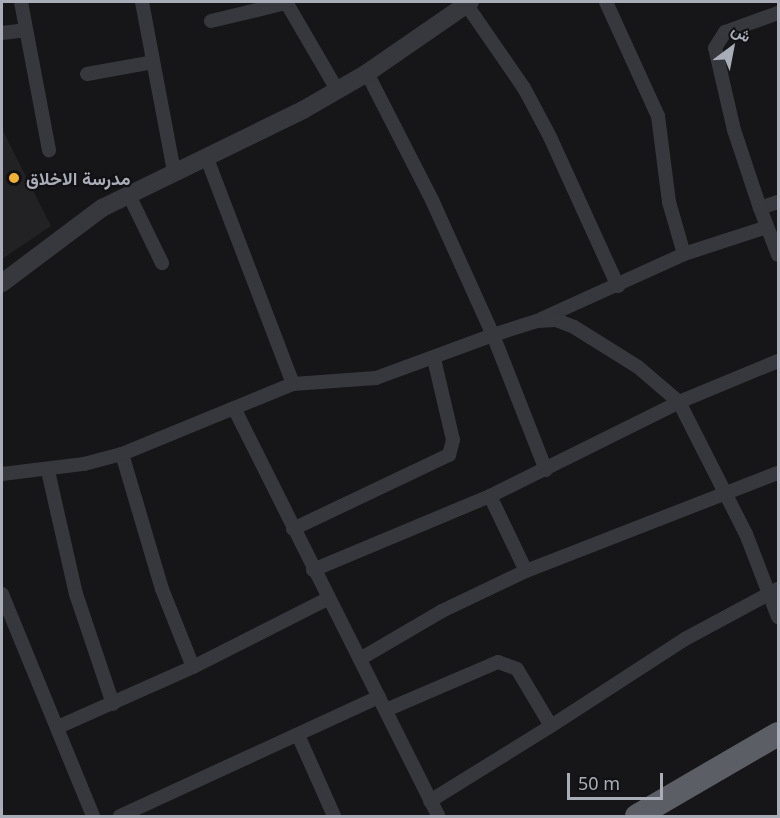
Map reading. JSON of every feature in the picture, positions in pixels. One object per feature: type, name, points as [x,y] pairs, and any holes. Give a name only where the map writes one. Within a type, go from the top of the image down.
[{"type":"highway","points":[[637,816],[778,734]]},
{"type":"highway","points":[[666,816],[778,752]]},
{"type":"street","points":[[21,2],[49,150]]},
{"type":"street","points":[[142,2],[174,172]]},
{"type":"street","points":[[211,21],[286,2],[336,88]]},
{"type":"street","points":[[606,2],[658,116],[669,202],[684,254]]},
{"type":"street","points":[[2,283],[75,226],[128,193],[296,114],[336,88],[367,73],[468,3],[524,88],[550,137],[618,286]]},
{"type":"street","points":[[778,13],[725,32],[715,48],[734,130],[778,255]]},
{"type":"street","points":[[2,33],[25,30]]},
{"type":"street","points":[[87,74],[153,62]]},
{"type":"street","points":[[367,73],[432,200],[493,334],[546,470]]},
{"type":"street","points":[[206,156],[293,384]]},
{"type":"street","points":[[128,193],[162,263]]},
{"type":"street","points":[[760,208],[778,202]]},
{"type":"street","points":[[2,474],[48,471],[122,454],[293,384],[376,378],[434,359],[493,334],[537,321],[684,254],[767,227]]},
{"type":"street","points":[[537,321],[556,320],[574,327],[638,367],[679,402],[773,591],[778,617]]},
{"type":"street","points":[[293,530],[449,455],[453,440],[434,359]]},
{"type":"street","points":[[313,570],[490,496],[679,402],[778,361]]},
{"type":"street","points":[[234,408],[327,599],[360,659],[438,816]]},
{"type":"street","points":[[122,454],[162,589],[193,667]]},
{"type":"street","points":[[48,471],[76,594],[113,704]]},
{"type":"street","points":[[360,659],[442,611],[526,571],[778,473]]},
{"type":"street","points":[[490,496],[526,571]]},
{"type":"street","points":[[430,801],[685,639],[773,591]]},
{"type":"street","points":[[2,594],[93,816]]},
{"type":"street","points":[[58,728],[193,667],[327,599]]},
{"type":"street","points":[[120,816],[298,735],[498,662],[517,669],[551,726]]},
{"type":"street","points":[[298,735],[334,816]]},
{"type":"shaded area","name":"مدرسة الاخلاق","points":[[2,129],[51,226],[2,259]]},
{"type":"place","name":"مدرسة الاخلاق","points":[[14,178]]}]
